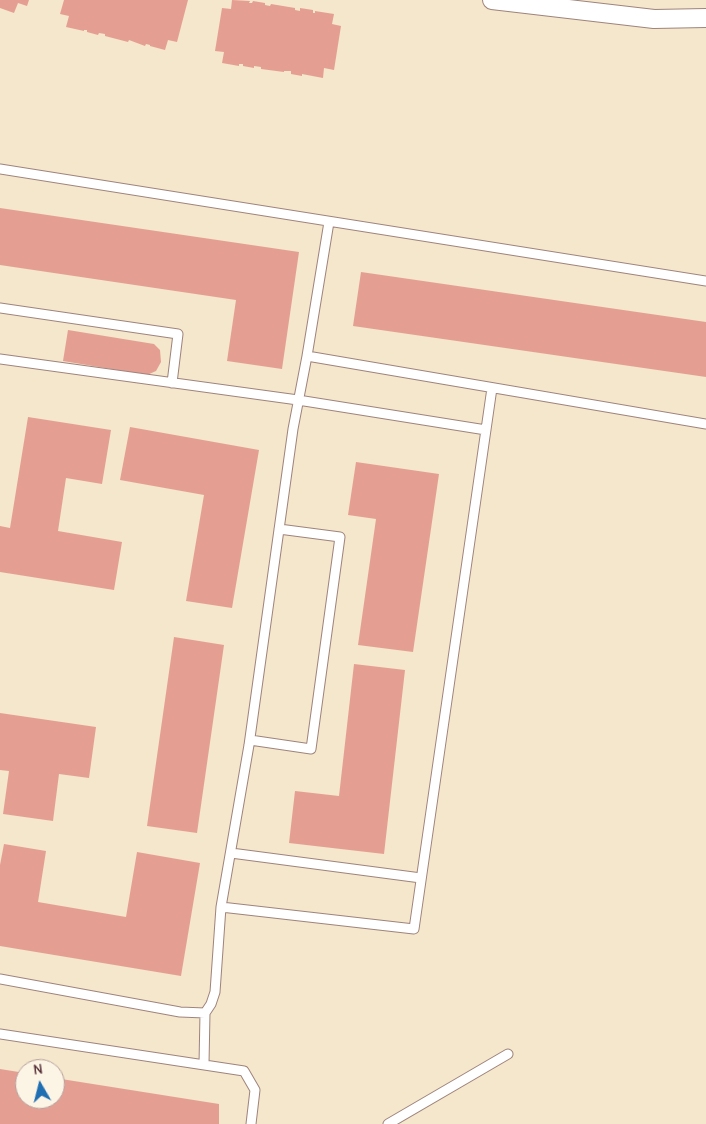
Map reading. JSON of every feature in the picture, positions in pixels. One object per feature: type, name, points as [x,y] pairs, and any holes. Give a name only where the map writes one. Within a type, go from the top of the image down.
[{"type":"street","points":[[492,0],[654,19],[706,18]]},
{"type":"lane","points":[[0,169],[706,281]]},
{"type":"lane","points":[[204,1064],[204,1013],[211,1004],[216,992],[222,907],[250,740],[298,400],[329,222]]},
{"type":"lane","points":[[0,308],[178,334],[172,383]]},
{"type":"lane","points":[[307,356],[706,424]]},
{"type":"lane","points":[[0,359],[298,400],[486,430]]},
{"type":"lane","points":[[222,907],[414,929],[492,388]]},
{"type":"lane","points":[[250,740],[311,749],[340,536],[279,529]]},
{"type":"lane","points":[[231,852],[421,878]]},
{"type":"lane","points":[[0,979],[180,1012],[204,1013]]},
{"type":"lane","points":[[0,1034],[244,1071],[255,1090],[251,1124]]},
{"type":"lane","points":[[388,1124],[508,1054]]},
{"type":"building","points":[[0,0],[29,0],[27,6],[18,3],[14,13],[0,8]]},
{"type":"building","points":[[64,0],[188,0],[177,42],[168,40],[165,50],[129,40],[128,42],[105,36],[105,34],[99,33],[98,35],[87,32],[87,30],[66,27],[69,16],[60,14]]},
{"type":"building","points":[[232,0],[250,1],[249,3],[253,1],[270,6],[271,4],[295,8],[295,10],[300,11],[300,8],[313,10],[313,13],[315,11],[334,14],[332,24],[341,26],[334,70],[324,68],[323,78],[291,74],[291,71],[284,72],[261,69],[261,67],[243,66],[243,64],[239,64],[239,66],[222,63],[224,52],[215,51],[222,8],[231,9]]},
{"type":"building","points":[[0,208],[299,252],[282,369],[227,361],[236,300],[0,265]]},
{"type":"building","points":[[361,272],[706,322],[706,377],[353,326]]},
{"type":"building","points":[[68,330],[154,344],[160,350],[161,362],[156,371],[147,375],[63,361]]},
{"type":"building","points":[[28,417],[111,430],[102,484],[66,478],[58,531],[122,542],[114,590],[0,572],[0,526],[10,528]]},
{"type":"building","points":[[130,427],[259,450],[232,608],[186,601],[204,495],[120,480]]},
{"type":"building","points":[[356,462],[439,474],[413,652],[358,645],[376,519],[348,515]]},
{"type":"building","points":[[174,637],[224,645],[197,833],[147,826]]},
{"type":"building","points":[[354,664],[405,670],[384,854],[289,843],[295,791],[339,796]]},
{"type":"building","points":[[0,713],[96,727],[89,778],[59,774],[53,821],[3,814],[9,771],[0,770]]},
{"type":"building","points":[[4,844],[46,851],[38,902],[126,917],[137,852],[200,863],[181,976],[0,946],[0,865]]},
{"type":"building","points":[[0,1069],[15,1071],[15,1109],[65,1109],[65,1080],[219,1104],[219,1124],[0,1124]]}]
